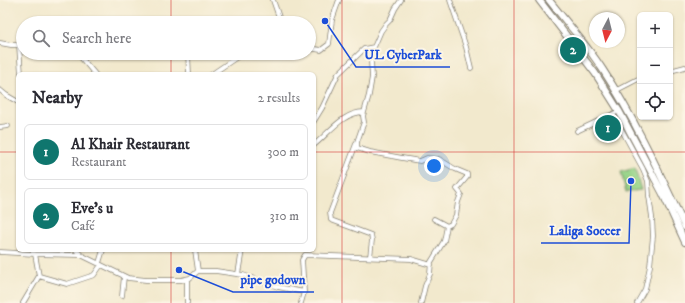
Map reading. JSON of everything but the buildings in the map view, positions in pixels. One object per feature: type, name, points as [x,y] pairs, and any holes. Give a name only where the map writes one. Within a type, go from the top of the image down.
[{"type":"highway","points":[[539,0],[595,73],[616,113],[663,194],[685,242]]},
{"type":"highway","points":[[549,0],[603,69],[642,138],[685,227]]},
{"type":"street","points":[[273,0],[279,16]]},
{"type":"street","points":[[370,257],[372,240],[371,235],[331,220],[330,213],[364,122],[364,112],[369,96],[372,77],[371,61],[374,47],[381,31],[390,20],[401,0]]},
{"type":"street","points":[[450,0],[466,47],[471,68]]},
{"type":"street","points":[[316,49],[321,50],[329,44],[332,20],[338,1]]},
{"type":"street","points":[[0,43],[11,46],[16,46]]},
{"type":"street","points":[[316,118],[338,74],[364,49],[374,47]]},
{"type":"street","points":[[21,60],[21,72]]},
{"type":"street","points":[[83,60],[93,72]]},
{"type":"street","points":[[188,60],[189,72]]},
{"type":"street","points":[[215,72],[233,60]]},
{"type":"street","points":[[673,69],[685,67]]},
{"type":"street","points":[[615,90],[637,79]]},
{"type":"street","points":[[0,90],[16,101]]},
{"type":"street","points":[[316,144],[346,117],[364,112]]},
{"type":"street","points":[[577,131],[616,113],[648,181],[648,196],[652,217],[653,236],[650,266],[645,289],[638,303]]},
{"type":"street","points":[[0,127],[8,126]]},
{"type":"street","points":[[357,142],[357,148],[363,151],[420,160],[427,158],[439,159],[455,169],[468,174],[457,189],[461,194],[454,221],[447,226],[444,241],[432,260],[430,274],[425,286],[423,298],[420,303]]},
{"type":"street","points":[[434,219],[447,226]]},
{"type":"street","points":[[0,252],[80,255],[128,278],[146,280],[187,279],[198,271],[216,270],[238,274],[278,287],[304,292]]},
{"type":"street","points":[[39,276],[67,284],[94,275],[100,264],[103,252]]},
{"type":"street","points":[[195,252],[198,271]]},
{"type":"street","points":[[238,274],[242,252]]},
{"type":"street","points":[[23,303],[39,276],[35,254]]},
{"type":"street","points":[[301,303],[304,292],[302,260],[305,255],[411,259],[431,265]]},
{"type":"street","points":[[122,296],[124,276]]},
{"type":"street","points":[[187,279],[187,303]]},
{"type":"green space","points":[[635,168],[641,190],[626,192],[621,172]]},
{"type":"place","name":"UL CyberPark","points":[[325,21]]},
{"type":"place","name":"Eve's u","points":[[573,50]]},
{"type":"place","name":"Al Khair Restaurant","points":[[608,128]]},
{"type":"place","name":"Laliga Soccer","points":[[631,181]]},
{"type":"place","name":"pipe godown","points":[[179,270]]}]
